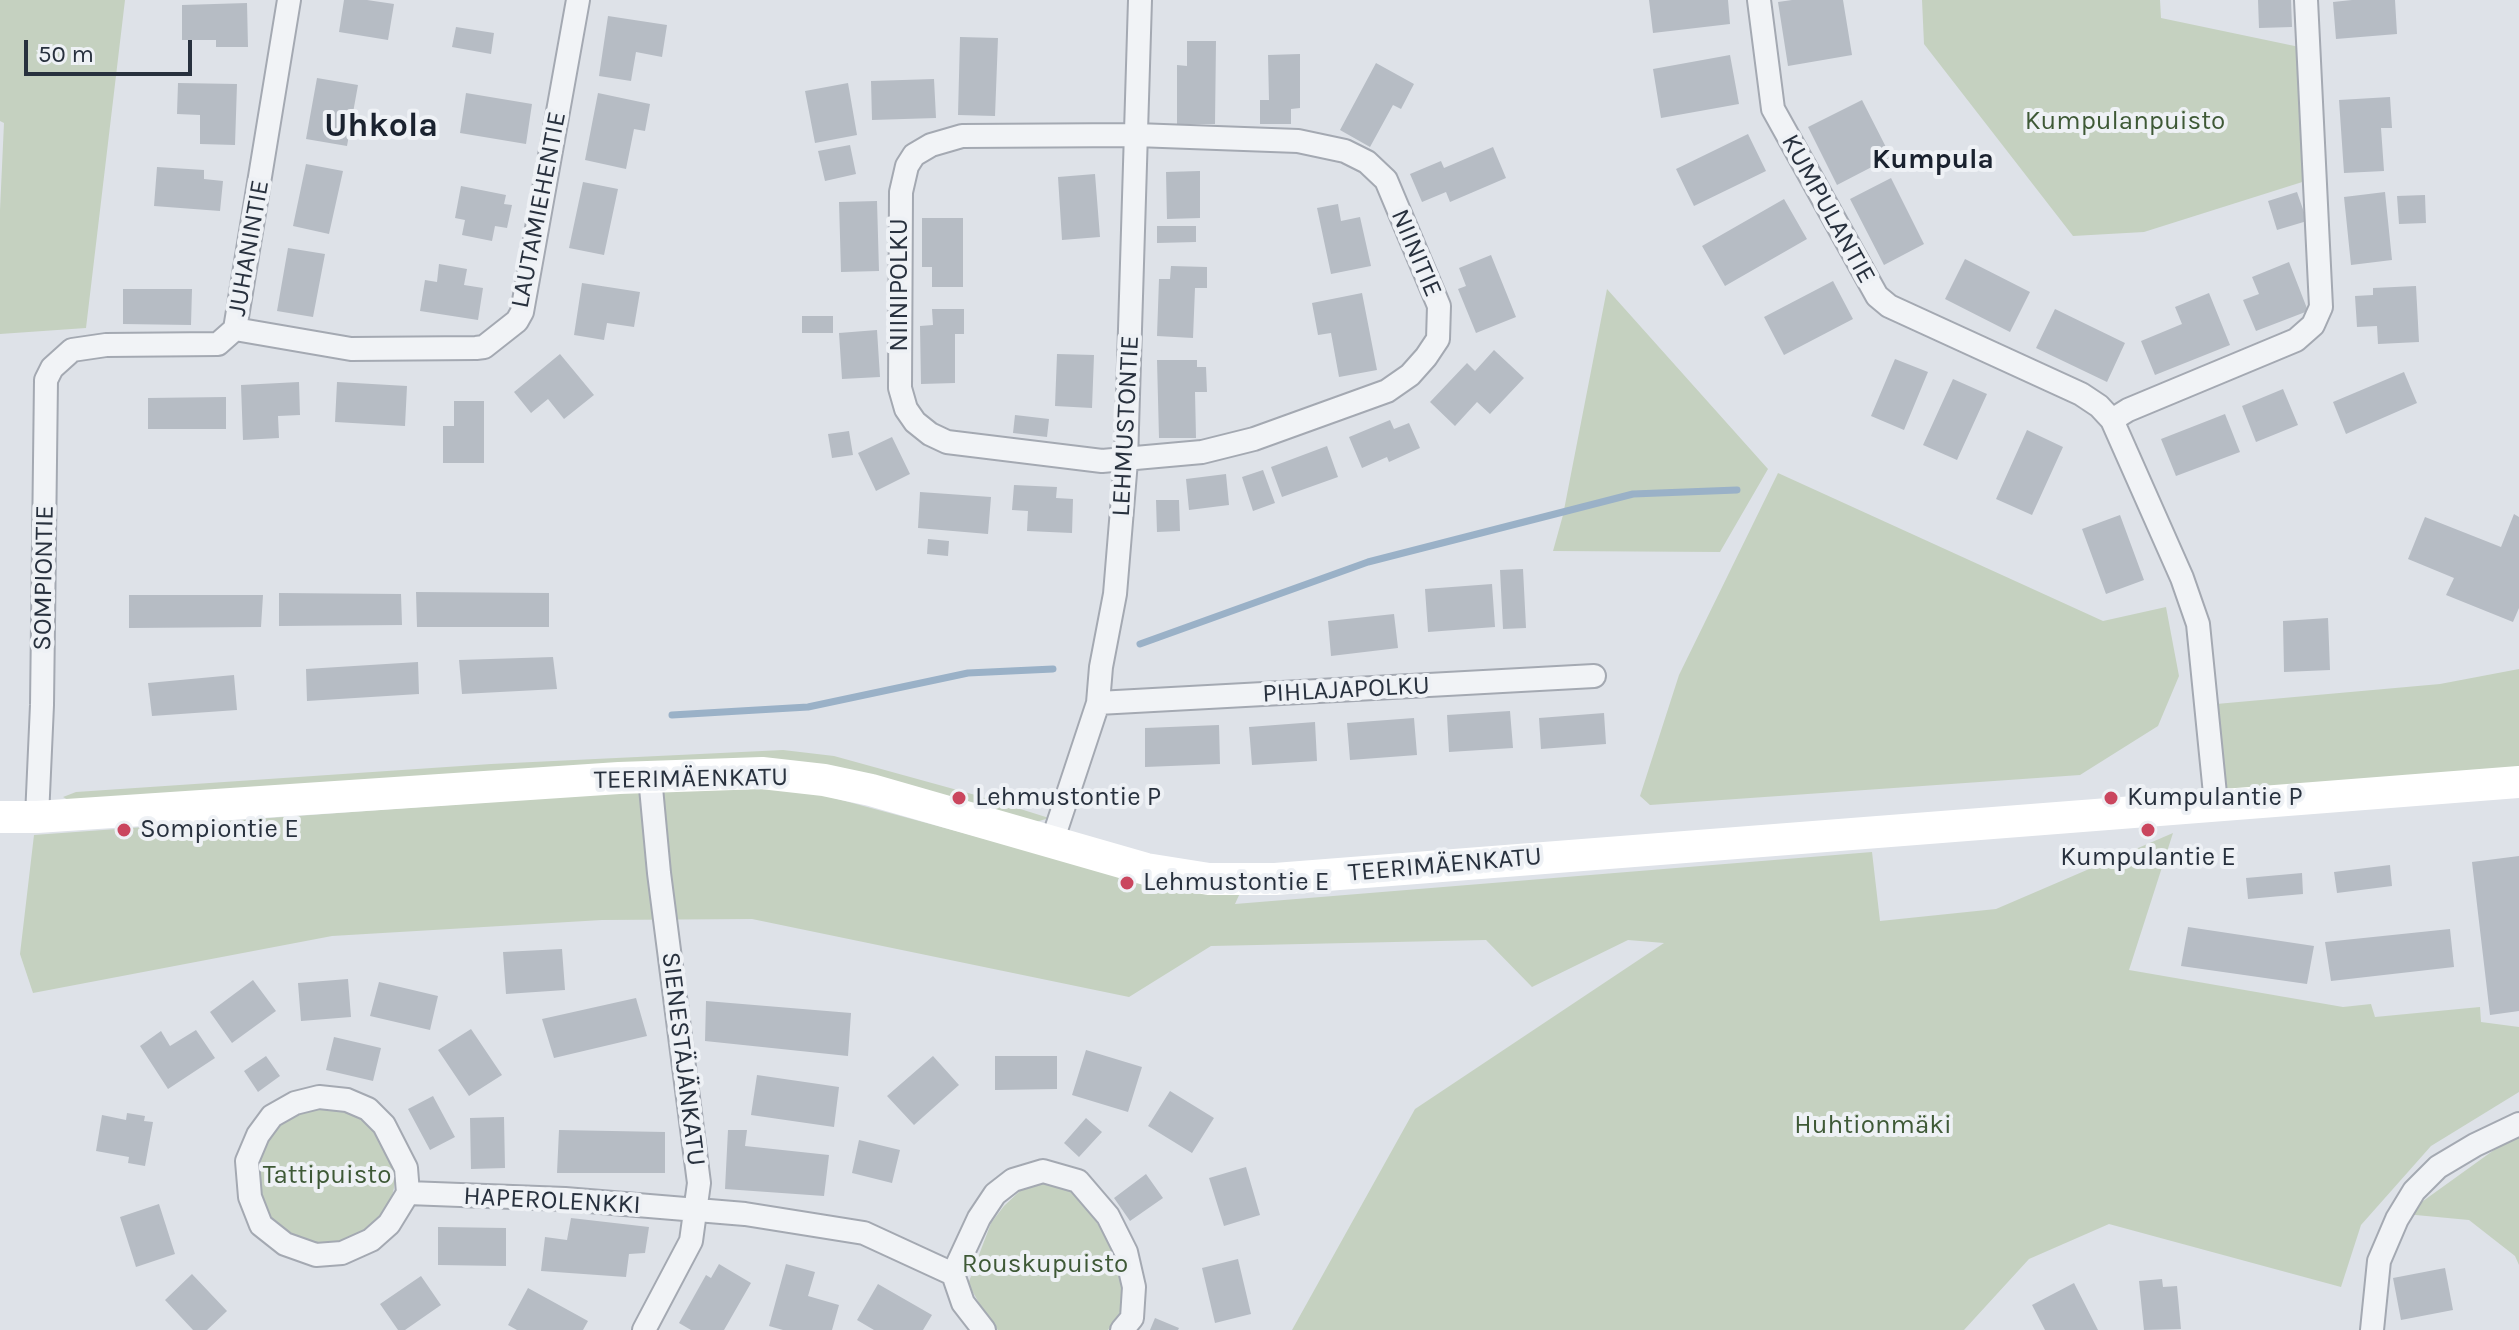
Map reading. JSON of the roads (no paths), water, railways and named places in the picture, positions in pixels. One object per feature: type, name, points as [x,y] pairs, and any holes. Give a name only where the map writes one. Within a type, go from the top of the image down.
[{"type":"street","name":"JUHANINTIE","points":[[72,350],[106,345],[218,344],[235,329],[289,0]]},
{"type":"street","name":"LAUTAMIEHENTIE","points":[[235,329],[351,349],[476,348],[484,347],[517,321],[522,312],[578,0]]},
{"type":"street","name":"LEHMUSTONTIE","points":[[1052,842],[1098,703],[1101,667],[1115,594],[1126,461],[1140,0]]},
{"type":"street","name":"KUMPULANTIE","points":[[1759,0],[1773,109],[1877,296],[1889,306],[2081,394],[2112,420],[2182,578],[2198,624],[2216,804]]},
{"type":"street","points":[[2112,420],[2128,410],[2296,340],[2313,325],[2321,307],[2306,0]]},
{"type":"street","name":"NIINIPOLKU","points":[[1126,461],[1102,461],[947,442],[915,422],[906,409],[900,388],[901,192],[907,166],[914,155],[931,145],[962,136],[1136,135]]},
{"type":"street","name":"NIINITIE","points":[[1126,461],[1234,445],[1387,391],[1410,375],[1426,357],[1438,339],[1440,325],[1439,306],[1386,180],[1367,162],[1345,151],[1298,141],[1136,135]]},
{"type":"street","name":"SOMPIONTIE","points":[[37,817],[42,705],[46,380],[52,368],[72,350]]},
{"type":"street","name":"PIHLAJAPOLKU","points":[[1098,703],[1594,676]]},
{"type":"street","name":"TEERIMÄENKATU","points":[[0,817],[650,777],[762,773],[824,780],[871,790],[1146,869],[1209,879],[1275,879],[2519,782]]},
{"type":"street","name":"SIENESTÄJÄNKATU","points":[[644,1330],[691,1241],[699,1183],[659,873],[650,777]]},
{"type":"street","points":[[319,1097],[347,1100],[368,1109],[384,1125],[406,1168],[408,1193],[389,1224],[371,1240],[342,1253],[316,1255],[285,1244],[261,1225],[250,1197],[247,1161],[258,1135],[272,1116],[295,1103],[319,1097]]},
{"type":"street","points":[[2372,1330],[2379,1261],[2397,1219],[2414,1191],[2438,1167],[2519,1124]]},
{"type":"street","points":[[984,1330],[963,1303],[953,1274],[979,1218],[995,1194],[1013,1180],[1043,1171],[1078,1181],[1108,1216],[1126,1252],[1134,1287],[1132,1318],[1122,1330]]},
{"type":"street","name":"HAPEROLENKKI","points":[[408,1193],[565,1199],[745,1214],[864,1233],[953,1274]]},
{"type":"waterway","points":[[1140,644],[1368,562],[1633,494],[1737,490]]},
{"type":"waterway","points":[[672,715],[808,707],[968,673],[1053,669]]},
{"type":"place","name":"Lehmustontie P","points":[[959,798]]},
{"type":"place","name":"Kumpulantie P","points":[[2111,798]]},
{"type":"place","name":"Sompiontie E","points":[[124,830]]},
{"type":"place","name":"Kumpulantie E","points":[[2148,830]]},
{"type":"place","name":"Lehmustontie E","points":[[1127,883]]},
{"type":"district","name":"Uhkola","points":[[381,126]]},
{"type":"district","name":"Kumpula","points":[[1933,160]]},
{"type":"park label","name":"Kumpulanpuisto","points":[[2125,122]]},
{"type":"park label","name":"Huhtionmäki","points":[[1873,1126]]},
{"type":"park label","name":"Tattipuisto","points":[[327,1176]]},
{"type":"park label","name":"Rouskupuisto","points":[[1045,1265]]}]
